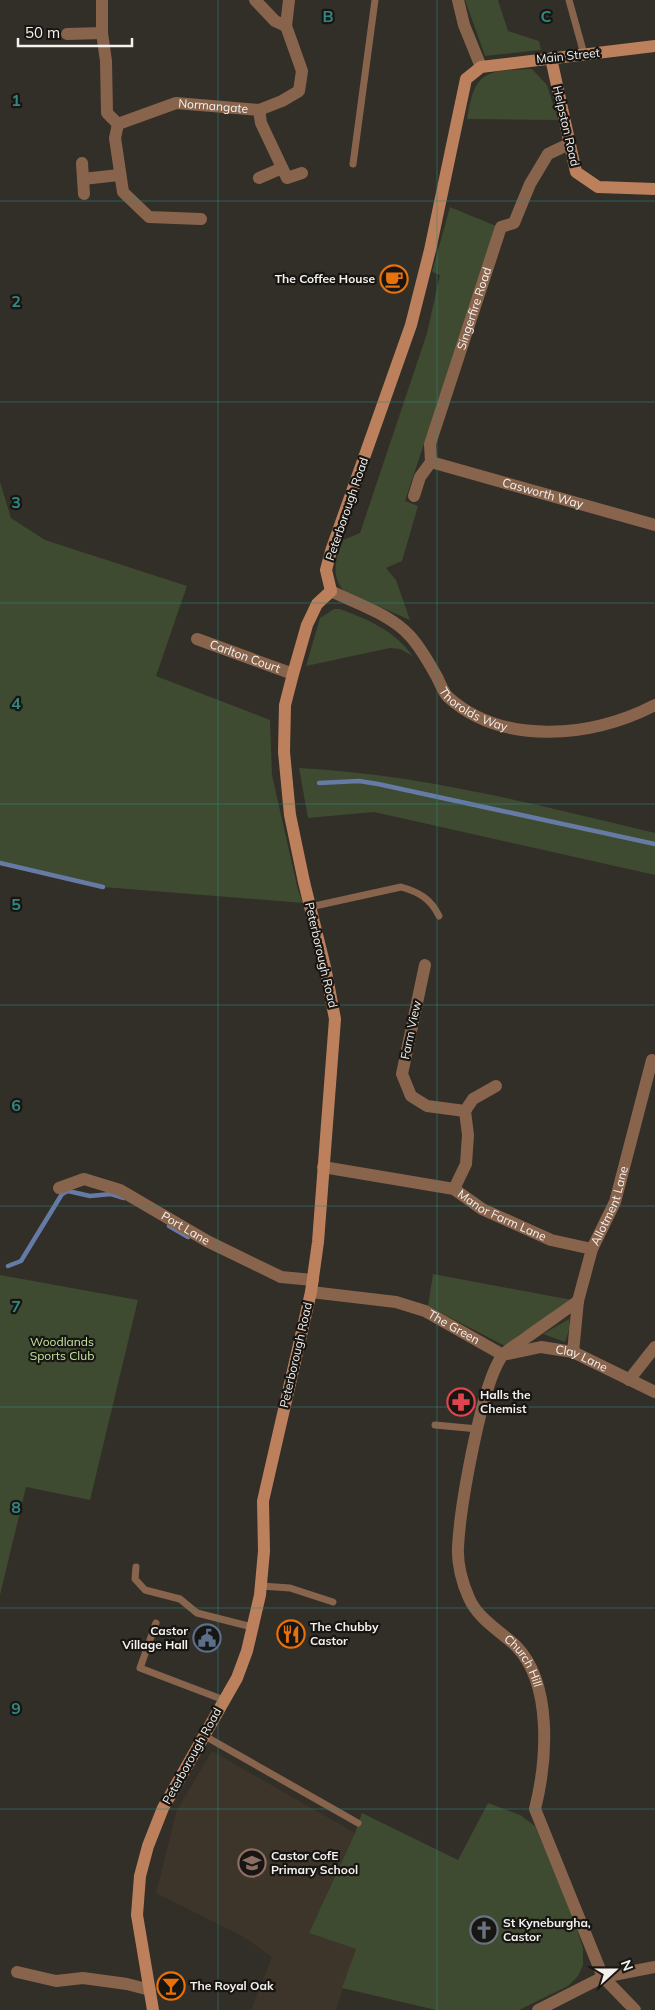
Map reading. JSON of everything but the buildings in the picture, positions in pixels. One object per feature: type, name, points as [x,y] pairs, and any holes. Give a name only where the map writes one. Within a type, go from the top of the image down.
[{"type":"street","points":[[102,0],[107,113],[118,124],[115,138],[123,192],[149,217],[201,219]]},
{"type":"street","points":[[255,0],[275,21],[286,26]]},
{"type":"street","name":"Normangate","points":[[118,124],[176,104],[260,110],[300,91],[302,71],[286,26],[289,0]]},
{"type":"street","points":[[458,0],[464,25],[481,67]]},
{"type":"street","points":[[67,34],[102,33]]},
{"type":"street","name":"Main Street","points":[[481,67],[655,46]]},
{"type":"street","name":"Helpston Road","points":[[551,58],[576,172],[598,187],[655,189]]},
{"type":"street","name":"Peterborough Road","points":[[153,2010],[137,1915],[140,1876],[148,1846],[163,1808],[237,1678],[252,1627],[260,1586],[264,1551],[263,1501],[312,1286],[335,1019],[326,968],[310,907],[290,816],[284,752],[285,706],[308,625],[317,604],[331,591],[326,570],[331,551],[411,325],[430,250],[466,80],[481,67]]},
{"type":"street","points":[[260,110],[261,123],[287,178],[302,173]]},
{"type":"street","name":"Singerfire Road","points":[[414,496],[420,477],[430,462],[430,444],[501,227],[514,223],[530,184],[548,154],[569,144]]},
{"type":"street","points":[[82,163],[84,194]]},
{"type":"street","points":[[259,178],[282,168]]},
{"type":"street","points":[[83,179],[119,175]]},
{"type":"street","name":"Casworth Way","points":[[430,462],[655,525]]},
{"type":"street","name":"Thorolds Way","points":[[331,591],[392,621],[409,636],[428,661],[447,696],[477,716],[508,727],[539,733],[577,730],[619,720],[655,705]]},
{"type":"street","name":"Carlton Court","points":[[197,639],[293,674]]},
{"type":"street","name":"Farm View","points":[[424,965],[402,1074],[411,1096],[427,1106],[465,1110]]},
{"type":"street","name":"Allotment Lane","points":[[573,1352],[578,1301],[592,1249],[615,1202],[652,1060]]},
{"type":"street","points":[[454,1189],[466,1164],[468,1135],[465,1110],[473,1099],[496,1086]]},
{"type":"street","name":"Manor Farm Lane","points":[[323,1167],[454,1189],[482,1209],[551,1240],[592,1249]]},
{"type":"street","name":"Port Lane","points":[[59,1188],[84,1179],[120,1190],[207,1241],[281,1277],[312,1286]]},
{"type":"street","name":"The Green","points":[[312,1286],[396,1302],[425,1311],[503,1355]]},
{"type":"street","points":[[503,1355],[578,1301]]},
{"type":"street","name":"Clay Lane","points":[[503,1355],[541,1347],[573,1352],[655,1392]]},
{"type":"street","points":[[629,1380],[655,1347]]},
{"type":"street","name":"Church Hill","points":[[503,1355],[491,1375],[478,1429],[458,1548],[462,1581],[470,1600],[482,1618],[516,1647],[530,1664],[540,1690],[544,1727],[539,1794],[535,1809],[603,1977]]},
{"type":"street","points":[[538,2010],[603,1977],[655,1967]]},
{"type":"street","points":[[17,1972],[56,1981],[84,1978],[127,1984],[150,1990]]},
{"type":"street","points":[[603,1977],[635,2010]]},
{"type":"lane","points":[[353,164],[375,0]]},
{"type":"lane","points":[[569,0],[584,54]]},
{"type":"lane","points":[[310,907],[402,887],[416,891],[427,898],[439,916]]},
{"type":"lane","points":[[434,1425],[478,1429]]},
{"type":"lane","points":[[136,1567],[135,1578],[145,1590],[180,1599],[197,1613],[252,1627]]},
{"type":"lane","points":[[260,1586],[290,1588],[333,1602]]},
{"type":"lane","points":[[156,1623],[140,1668],[224,1700]]},
{"type":"lane","points":[[203,1735],[358,1823]]},
{"type":"shaded area","name":"Castor CofE Primary School","points":[[212,1751],[355,1833],[309,1933],[356,1949],[336,2010],[251,2010],[272,1957],[244,1937],[156,1893],[177,1810]]},
{"type":"green space","points":[[465,0],[498,0],[508,31],[539,41],[541,50],[485,56]]},
{"type":"green space","points":[[532,69],[547,85],[558,120],[467,119],[474,91],[485,76],[503,71]]},
{"type":"green space","points":[[450,207],[496,226],[405,501],[418,506],[402,561],[386,568],[396,580],[410,620],[344,591],[337,579],[336,567],[338,553],[343,540],[360,533],[427,333],[440,275],[432,272]]},
{"type":"green space","points":[[0,482],[11,518],[45,540],[187,586],[156,676],[270,720],[272,775],[298,890],[303,903],[103,887],[0,863]]},
{"type":"green space","points":[[334,609],[340,609],[362,618],[389,632],[413,656],[400,649],[390,648],[306,666],[320,618]]},
{"type":"green space","points":[[299,768],[389,777],[478,792],[655,833],[655,875],[374,812],[308,818]]},
{"type":"green space","points":[[433,1274],[572,1300],[505,1346],[428,1306]]},
{"type":"green space","name":"Woodlands Sports Club","points":[[0,1275],[138,1300],[90,1500],[26,1487],[0,1595]]},
{"type":"green space","points":[[569,1319],[570,1327],[565,1342],[543,1334]]},
{"type":"green space","points":[[488,1803],[520,1815],[535,1826],[570,1908],[583,1948],[583,1965],[578,1976],[568,1986],[519,2010],[436,2010],[342,1988],[356,1949],[309,1933],[355,1833],[362,1813],[458,1860]]},
{"type":"waterway","points":[[319,783],[359,781],[378,784],[655,844]]},
{"type":"waterway","points":[[0,863],[103,887]]},
{"type":"waterway","points":[[8,1266],[21,1261],[62,1194],[68,1191],[90,1196],[111,1194],[124,1198]]},
{"type":"waterway","points":[[169,1226],[188,1237]]},
{"type":"place","name":"The Coffee House","points":[[394,279]]},
{"type":"place","name":"Halls the Chemist","points":[[461,1402]]},
{"type":"place","name":"The Chubby Castor","points":[[291,1634]]},
{"type":"place","name":"Castor Village Hall","points":[[207,1638]]},
{"type":"place","name":"Castor CofE Primary School","points":[[252,1863]]},
{"type":"place","name":"St Kyneburgha, Castor","points":[[484,1930]]},
{"type":"place","name":"The Royal Oak","points":[[171,1986]]}]
